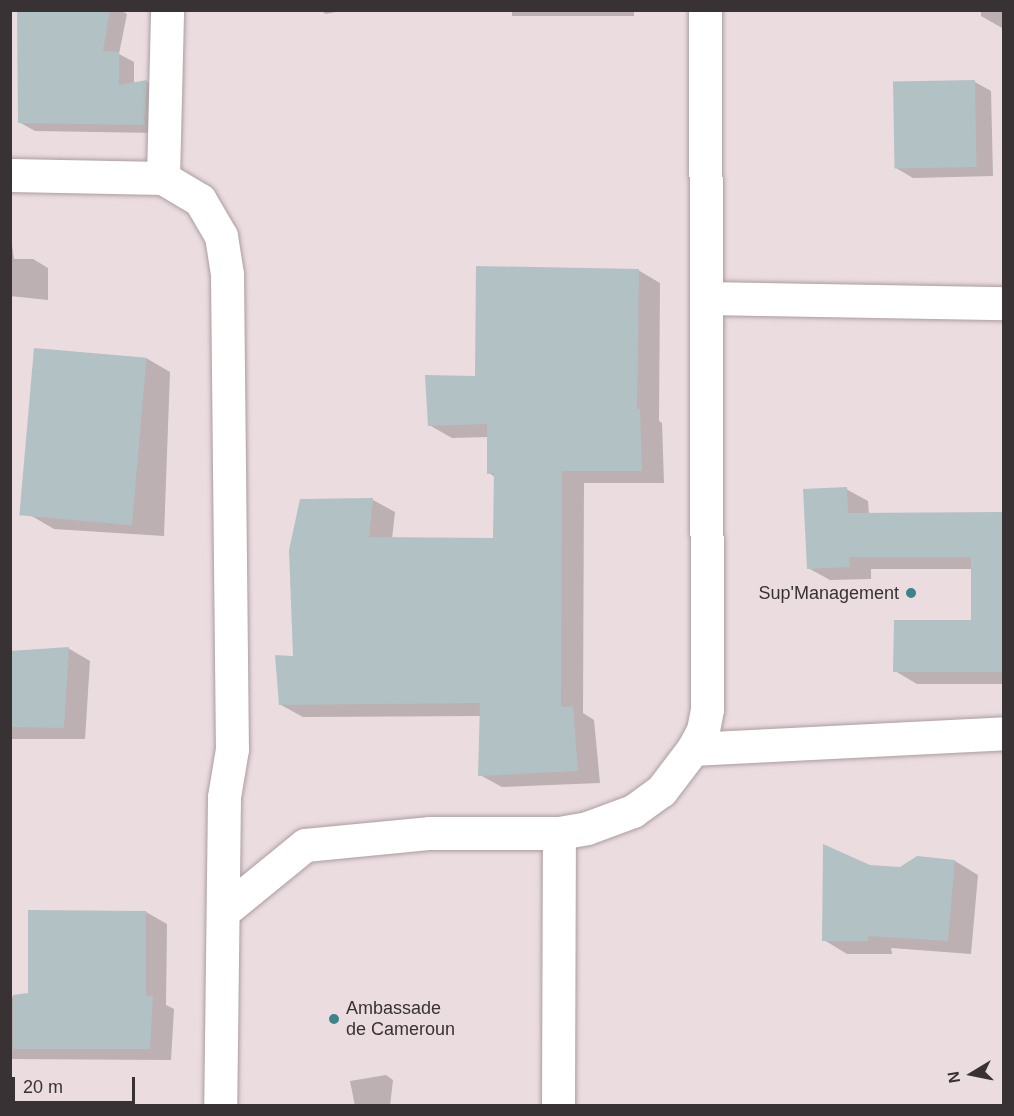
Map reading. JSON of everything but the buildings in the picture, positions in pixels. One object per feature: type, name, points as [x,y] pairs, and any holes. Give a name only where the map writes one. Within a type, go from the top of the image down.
[{"type":"street","points":[[163,178],[167,10]]},
{"type":"street","points":[[224,911],[305,845],[430,833],[560,833],[587,828],[633,811],[661,791],[693,749],[703,730],[707,709],[705,10]]},
{"type":"street","points":[[10,175],[163,178],[200,200],[221,236],[227,275],[232,749],[224,797],[220,1106]]},
{"type":"street","points":[[706,298],[1004,303]]},
{"type":"street","points":[[693,749],[1004,733]]},
{"type":"street","points":[[558,1106],[560,833]]},
{"type":"place","name":"Sup'Management","points":[[911,593]]},
{"type":"place","name":"Ambassade de Cameroun","points":[[334,1019]]}]
